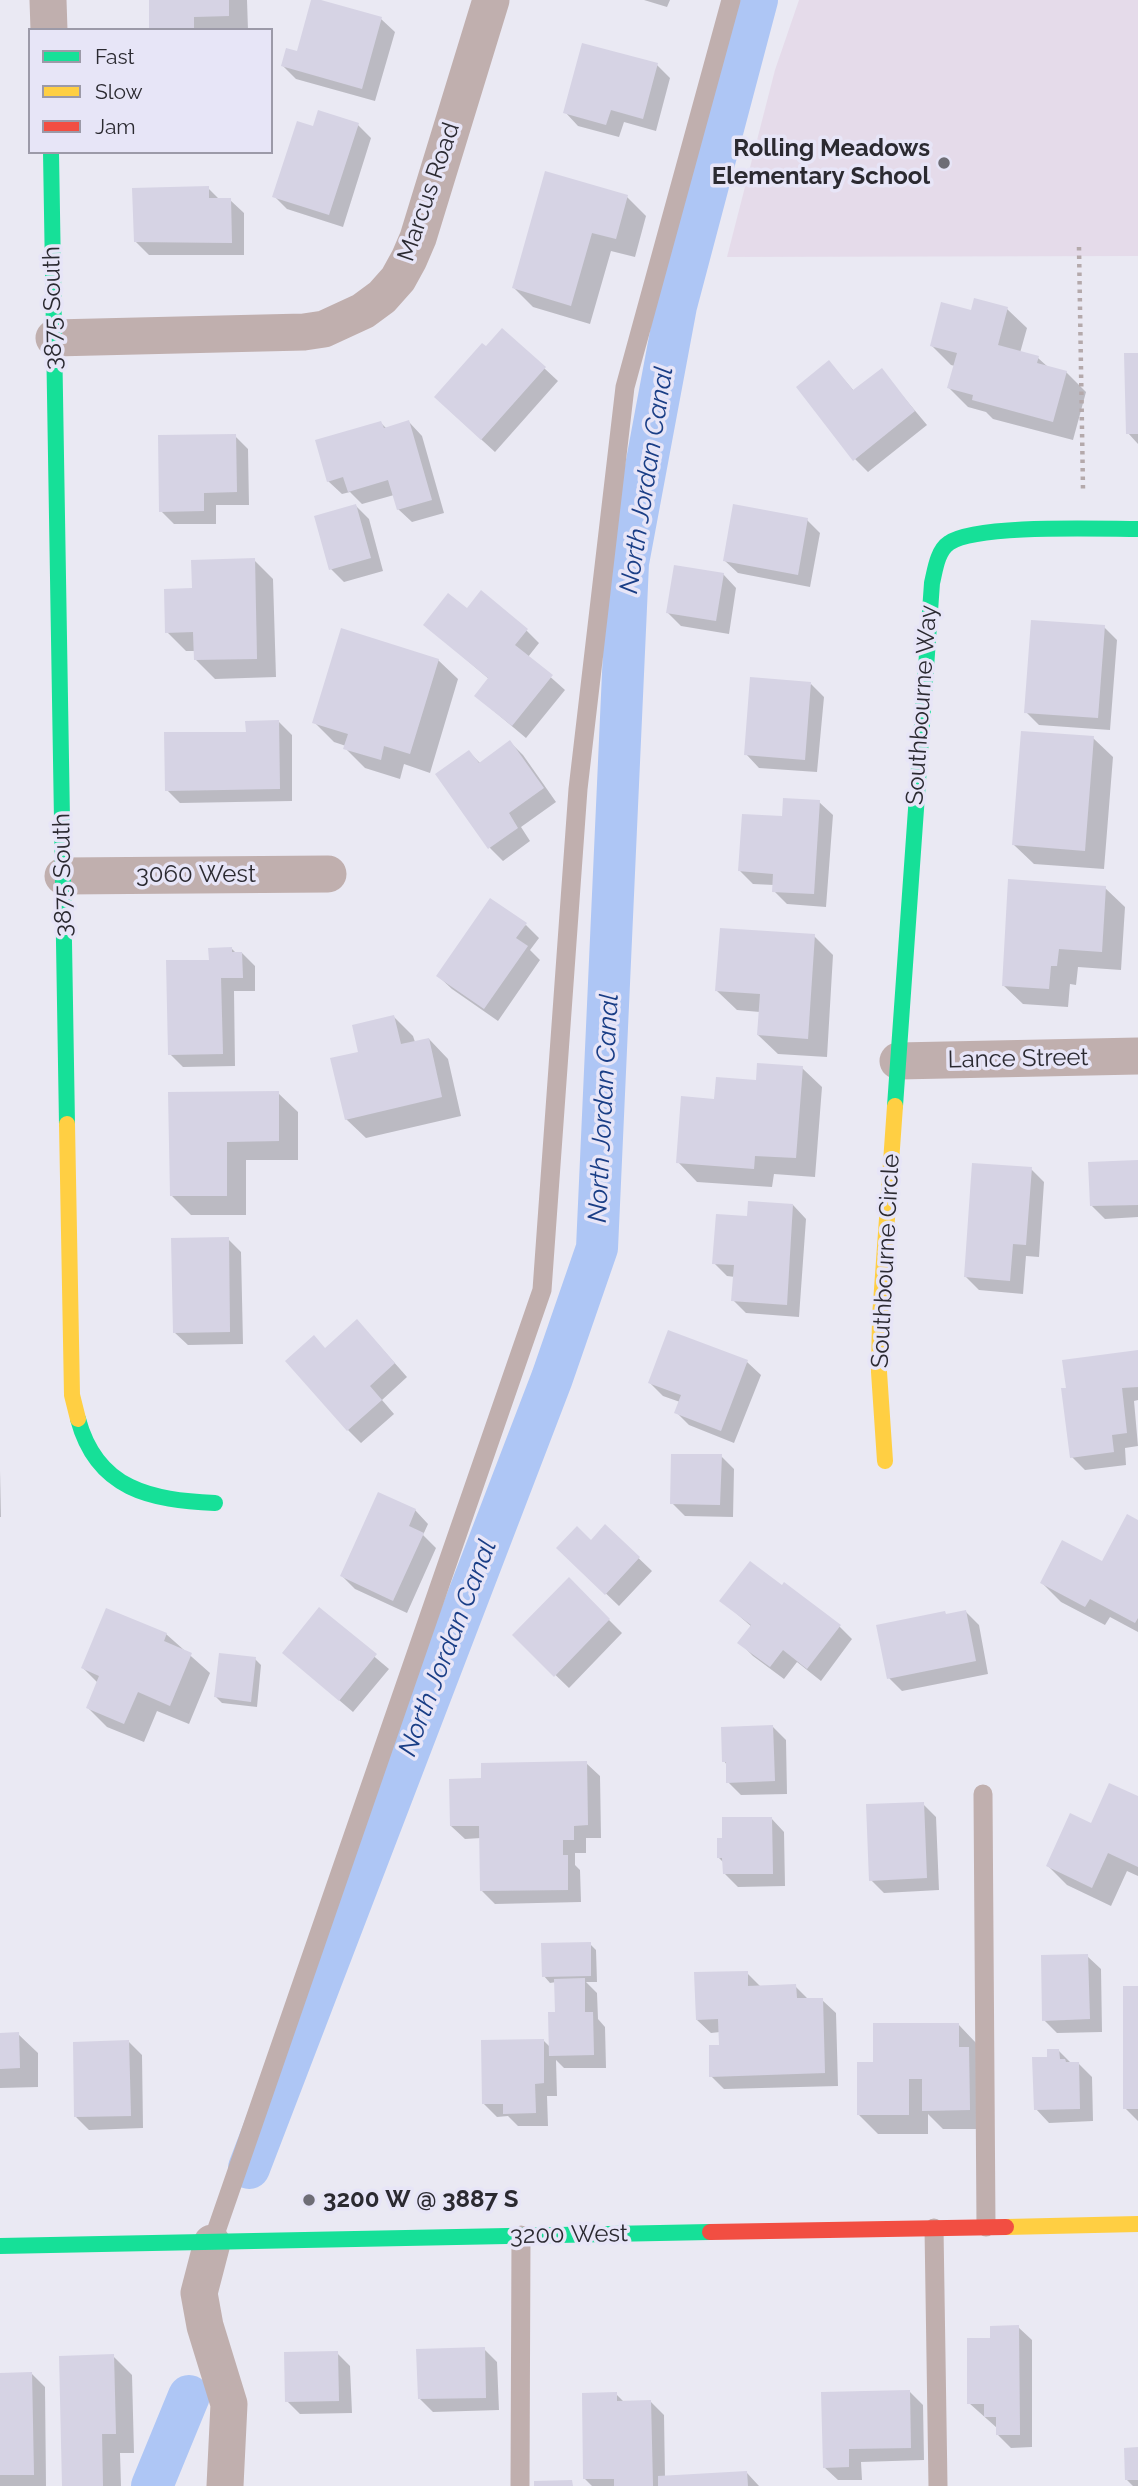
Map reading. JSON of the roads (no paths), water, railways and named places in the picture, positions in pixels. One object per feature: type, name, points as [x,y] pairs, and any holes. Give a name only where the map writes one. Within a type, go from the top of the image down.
[{"type":"street","points":[[48,0],[48,28]]},
{"type":"street","name":"Marcus Road","points":[[54,338],[304,332],[324,329],[344,321],[382,297],[398,279],[418,238],[491,0]]},
{"type":"street","name":"3875 South","points":[[51,154],[72,1395],[78,1424],[90,1451],[106,1472],[128,1489],[154,1499],[182,1503],[215,1503]]},
{"type":"street","name":"Southbourne Way","points":[[898,1061],[929,605],[938,561],[948,544],[984,534],[1138,529]]},
{"type":"street","name":"3060 West","points":[[63,876],[328,874]]},
{"type":"street","name":"Lance Street","points":[[898,1061],[1138,1056]]},
{"type":"street","name":"Southbourne Circle","points":[[885,1461],[879,1329],[898,1061]]},
{"type":"street","name":"3200 West","points":[[0,2246],[1138,2224]]},
{"type":"street","points":[[212,2243],[199,2293],[205,2326],[229,2404],[225,2486]]},
{"type":"lane","points":[[212,2243],[542,1290],[578,789],[625,387],[731,0]]},
{"type":"lane","points":[[983,1794],[986,2227]]},
{"type":"lane","points":[[934,2228],[939,2486]]},
{"type":"lane","points":[[520,2486],[521,2235]]},
{"type":"waterway","name":"North Jordan Canal","points":[[249,2168],[552,1378],[597,1248],[628,563],[676,306],[757,0]]},
{"type":"waterway","name":"North Jordan Canal","points":[[152,2486],[189,2396]]},
{"type":"place","name":"Rolling Meadows Elementary School","points":[[944,163]]},
{"type":"place","name":"3200 W @ 3887 S","points":[[309,2200]]}]
